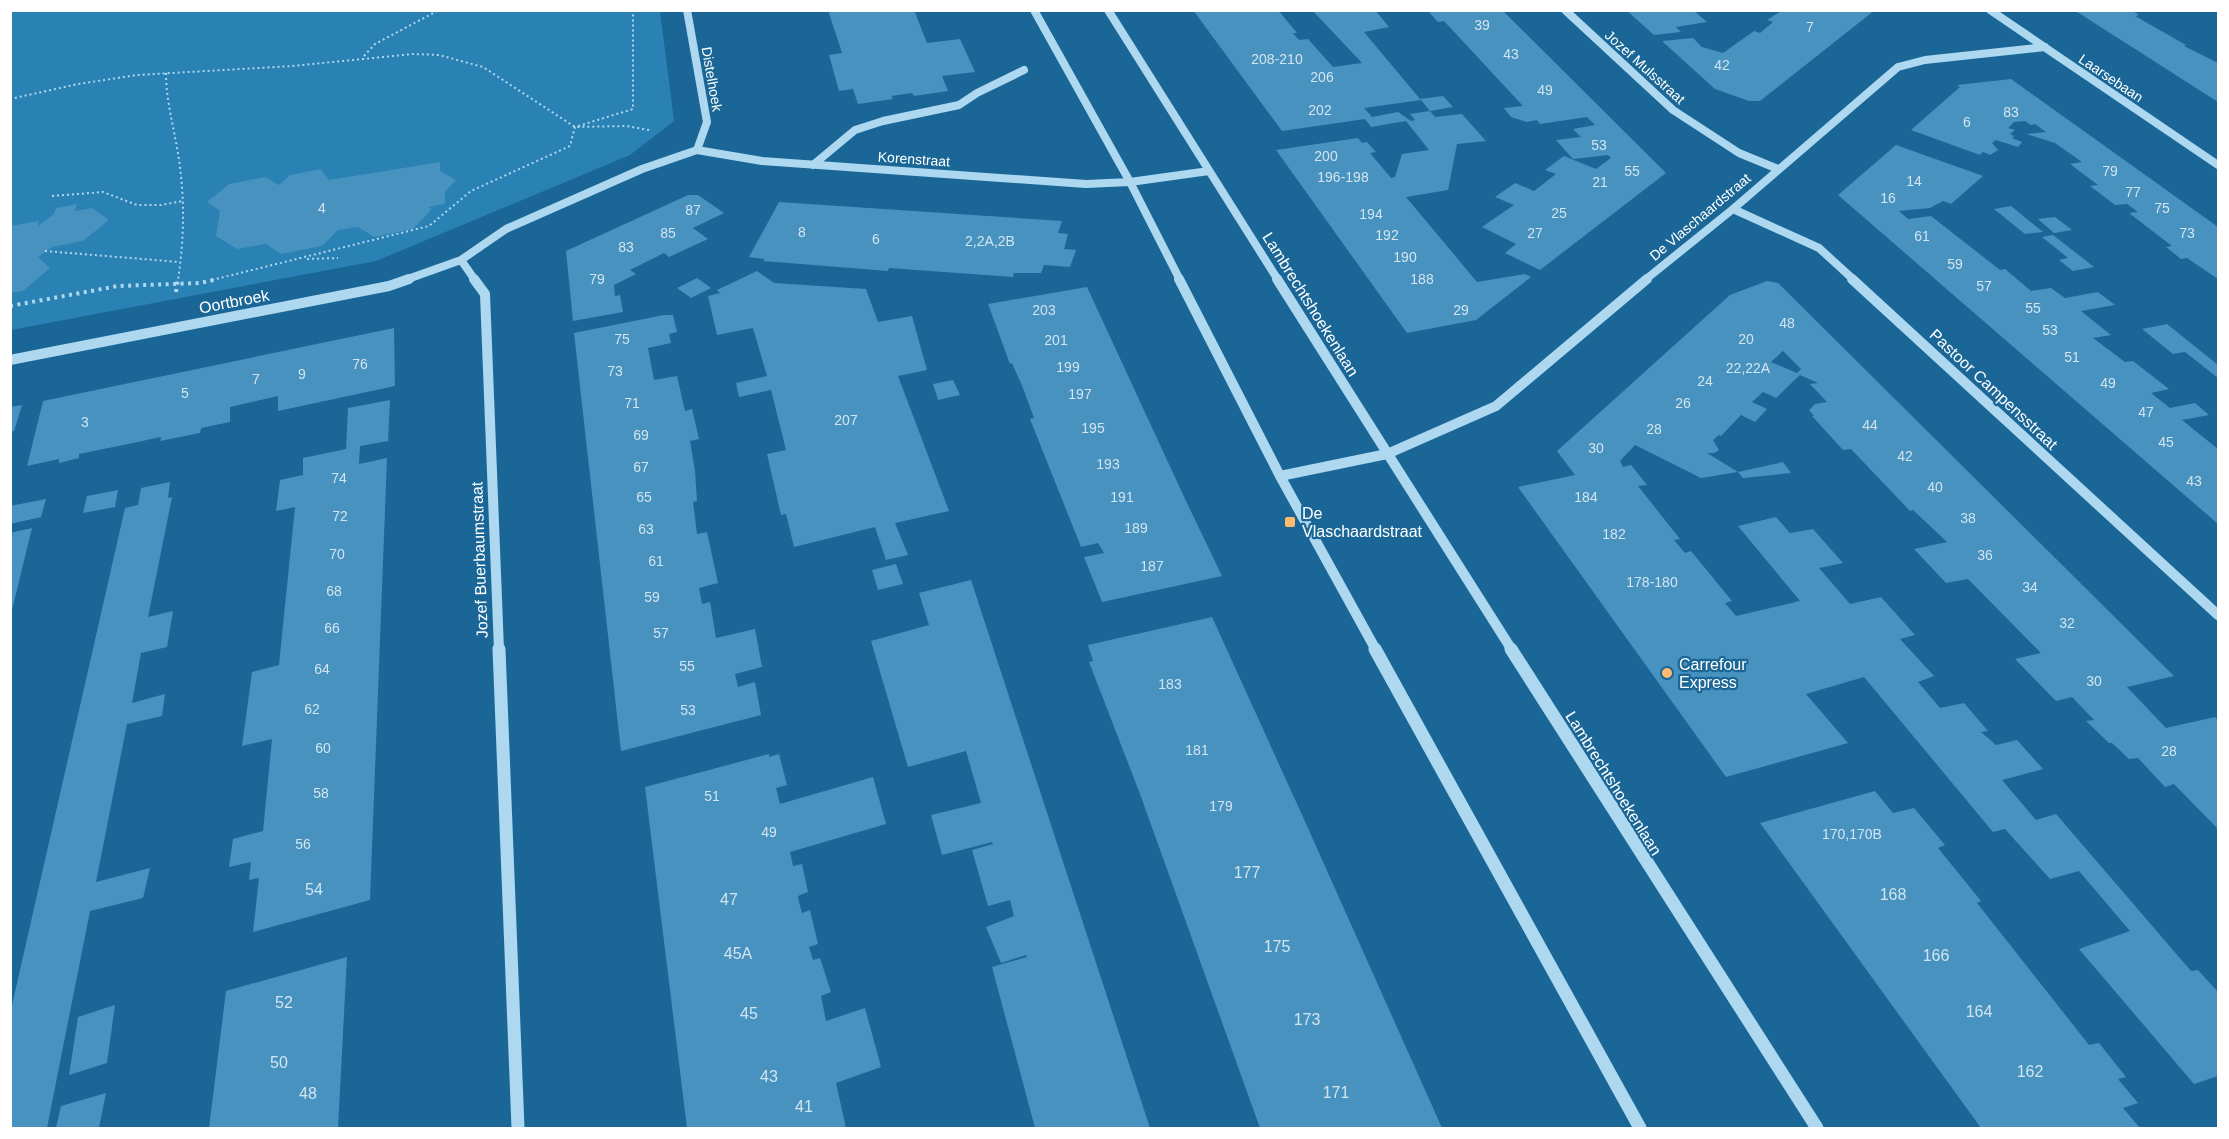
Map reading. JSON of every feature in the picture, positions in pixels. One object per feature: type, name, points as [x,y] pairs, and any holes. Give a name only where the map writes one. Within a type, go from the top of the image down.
[{"type":"street","name":"Distelhoek","points":[[687,10],[707,122],[697,150]]},
{"type":"street","points":[[1034,10],[1130,182],[1280,476],[1640,1128]]},
{"type":"street","name":"Lambrechtshoekenlaan","points":[[1108,10],[1387,454],[1817,1128]]},
{"type":"street","name":"Jozef Mulsstraat","points":[[1565,10],[1673,110],[1739,153],[1778,169]]},
{"type":"street","name":"Laarsebaan","points":[[1990,10],[2218,165]]},
{"type":"street","name":"De Vlaschaardstraat","points":[[1387,454],[1496,406],[1733,209],[1898,67],[1925,60],[2045,47]]},
{"type":"street","points":[[813,165],[855,130],[894,118],[951,108],[1024,70]]},
{"type":"street","name":"Korenstraat","points":[[697,150],[762,161],[813,165],[1086,184],[1130,182]]},
{"type":"street","points":[[461,260],[506,229],[642,169],[697,150]]},
{"type":"street","points":[[1130,182],[1209,171]]},
{"type":"street","name":"Pastoor Campensstraat","points":[[1733,209],[1819,248],[2218,615]]},
{"type":"street","name":"Oortbroek","points":[[10,360],[389,286],[461,260]]},
{"type":"street","name":"Jozef Buerbaumstraat","points":[[461,260],[485,294],[518,1128]]},
{"type":"street","points":[[1280,476],[1387,454]]},
{"type":"path","points":[[363,57],[375,44],[439,10]]},
{"type":"path","points":[[575,127],[633,109],[633,10]]},
{"type":"path","points":[[10,99],[78,84],[166,73],[293,66],[363,57],[439,55],[483,66],[575,127],[626,126],[667,133],[697,150]]},
{"type":"path","points":[[166,73],[165,95],[179,158],[183,201],[177,284]]},
{"type":"path","points":[[10,306],[118,286],[200,283],[429,226],[471,191],[570,146],[575,127]]},
{"type":"path","points":[[52,196],[103,192],[137,204],[161,205],[183,201]]},
{"type":"path","points":[[45,252],[179,262]]},
{"type":"shaded area","points":[[11,11],[660,11],[674,121],[630,155],[376,261],[11,330]]},
{"type":"building","points":[[828,10],[914,10],[927,43],[960,39],[975,72],[942,76],[948,91],[914,96],[912,93],[891,96],[893,99],[858,104],[853,89],[839,91],[829,55],[842,53]]},
{"type":"building","points":[[1193,10],[1278,10],[1297,33],[1293,33],[1299,40],[1308,39],[1333,67],[1362,63],[1312,10],[1375,10],[1389,27],[1364,32],[1420,99],[1443,96],[1453,107],[1430,111],[1435,117],[1462,114],[1486,141],[1457,144],[1448,190],[1406,197],[1477,282],[1525,274],[1531,277],[1476,320],[1407,333],[1276,150],[1358,138],[1362,143],[1367,142],[1376,152],[1370,153],[1391,178],[1395,177],[1402,154],[1429,150],[1406,121],[1371,127],[1365,119],[1282,131]],"holes":[[[1421,100],[1430,111],[1410,114],[1415,120],[1411,121],[1398,112],[1372,117],[1364,108]]]},
{"type":"building","points":[[1427,10],[1502,10],[1666,173],[1540,270],[1505,253],[1516,244],[1482,227],[1514,205],[1495,197],[1515,183],[1534,191],[1556,174],[1545,170],[1564,156],[1596,169],[1611,158],[1608,155],[1573,159],[1556,140],[1581,137],[1573,129],[1595,125],[1587,117],[1540,124],[1537,120],[1527,122],[1511,117],[1504,108],[1523,106],[1444,21],[1438,22]]},
{"type":"building","points":[[1626,10],[1693,10],[1707,22],[1676,27],[1681,32],[1654,35]]},
{"type":"building","points":[[1875,10],[1760,101],[1749,101],[1715,89],[1662,41],[1693,38],[1702,47],[1723,53],[1754,31],[1760,33],[1773,22],[1767,20],[1781,11]]},
{"type":"building","points":[[2074,10],[2131,10],[2139,15],[2135,16],[2186,45],[2184,46],[2218,63],[2218,102]]},
{"type":"building","points":[[2011,79],[2218,227],[2218,279],[2187,258],[2181,259],[2166,247],[2172,246],[2129,213],[2138,212],[2127,204],[2115,205],[2090,186],[2098,185],[2070,164],[2082,162],[2055,143],[2026,134],[2046,132],[2035,124],[2031,125],[2025,121],[2014,122],[2008,128],[2015,130],[2010,134],[2014,136],[2012,138],[2022,142],[2018,147],[1996,140],[1992,143],[1998,150],[1990,155],[1983,152],[1980,155],[1911,130],[1960,87],[1957,85]]},
{"type":"building","points":[[1896,145],[1983,176],[1951,204],[1943,201],[1930,208],[1899,211],[1908,219],[1931,216],[2000,270],[2005,269],[2031,291],[2051,288],[2065,298],[2098,292],[2115,305],[2081,311],[2111,335],[2093,338],[2125,362],[2133,361],[2169,389],[2151,393],[2170,408],[2195,403],[2209,415],[2182,420],[2218,449],[2218,524],[1838,195]]},
{"type":"building","points":[[440,162],[440,171],[456,180],[445,192],[445,204],[428,207],[432,209],[413,229],[374,237],[358,227],[338,230],[322,246],[281,254],[266,244],[237,249],[216,236],[220,211],[207,202],[229,184],[265,177],[279,185],[290,175],[321,169],[329,180]]},
{"type":"building","points":[[688,195],[698,195],[724,213],[693,228],[708,239],[669,257],[664,253],[630,270],[636,274],[614,285],[615,296],[620,295],[623,312],[573,321],[566,251]]},
{"type":"building","points":[[779,202],[1062,221],[1058,233],[1068,234],[1064,249],[1076,250],[1070,267],[1044,265],[1041,273],[1014,273],[1013,277],[889,268],[888,271],[763,261],[765,259],[749,257]]},
{"type":"building","points":[[77,204],[75,211],[92,208],[109,220],[83,241],[52,247],[38,257],[50,268],[23,291],[10,293],[10,226],[39,221],[38,226],[54,214],[56,208]]},
{"type":"building","points":[[2011,206],[2043,232],[2025,234],[1994,209]]},
{"type":"building","points":[[2055,217],[2072,230],[2054,233],[2038,219]]},
{"type":"building","points":[[2053,235],[2094,267],[2073,271],[2059,260],[2068,258],[2042,237]]},
{"type":"building","points":[[757,271],[774,283],[866,289],[878,322],[912,316],[927,370],[898,376],[949,511],[895,523],[908,555],[886,560],[875,527],[794,547],[786,514],[781,515],[767,454],[786,450],[771,390],[739,397],[736,383],[767,376],[753,328],[717,335],[708,296],[720,293],[717,290]]},
{"type":"building","points":[[697,278],[711,288],[691,298],[677,288]]},
{"type":"building","points":[[1767,281],[1778,283],[2174,676],[2127,687],[2166,728],[2215,717],[2218,720],[2218,829],[2174,784],[2165,787],[2138,758],[2129,759],[2112,743],[2109,743],[2086,721],[2094,720],[2072,697],[2056,701],[2015,659],[2041,653],[1968,579],[1946,583],[1914,549],[1947,542],[1913,510],[1910,511],[1851,449],[1843,450],[1812,416],[1814,416],[1809,410],[1815,404],[1827,402],[1810,384],[1818,383],[1800,375],[1776,398],[1763,392],[1752,402],[1767,409],[1755,422],[1741,415],[1721,436],[1713,440],[1719,450],[1707,453],[1738,472],[1701,478],[1635,445],[1620,461],[1623,467],[1631,465],[1647,485],[1638,486],[1680,539],[1674,540],[1685,553],[1691,551],[1732,601],[1725,603],[1736,616],[1800,601],[1738,526],[1776,517],[1790,533],[1813,529],[1843,563],[1819,568],[1850,604],[1881,597],[1915,635],[1900,639],[1934,676],[1918,682],[1940,708],[1964,703],[1988,731],[1981,732],[1996,745],[2017,740],[2043,769],[2002,780],[2036,820],[2056,814],[2191,971],[2198,970],[2218,992],[2218,1076],[2194,1084],[2079,949],[2130,931],[2079,871],[2050,879],[2005,829],[1993,832],[1864,677],[1806,694],[1848,743],[1726,777],[1518,487],[1575,475],[1557,451],[1730,295]],"holes":[[[1783,351],[1801,369],[1797,373],[1771,362]]]},
{"type":"building","points":[[1087,287],[1222,576],[1102,602],[1084,557],[1104,553],[1098,543],[1081,547],[1030,419],[1034,418],[1023,388],[1012,363],[1010,364],[988,304]]},
{"type":"building","points":[[673,315],[677,332],[669,334],[671,343],[648,348],[654,380],[677,376],[685,411],[692,409],[699,439],[690,441],[695,471],[697,501],[693,502],[697,534],[707,532],[718,583],[699,588],[702,604],[710,602],[716,638],[755,629],[762,667],[735,674],[738,687],[755,682],[761,715],[621,751],[574,333]]},
{"type":"building","points":[[2167,324],[2218,365],[2218,378],[2185,352],[2173,354],[2142,329]]},
{"type":"building","points":[[394,328],[395,386],[278,411],[278,396],[230,407],[230,422],[201,428],[200,433],[160,441],[161,437],[79,454],[79,458],[59,463],[59,459],[27,466],[43,401]]},
{"type":"building","points":[[953,380],[960,395],[938,400],[933,384]]},
{"type":"building","points":[[390,400],[388,441],[360,446],[359,464],[387,458],[370,900],[253,932],[259,878],[249,880],[251,862],[229,867],[233,839],[263,831],[272,739],[242,746],[252,672],[279,665],[295,507],[276,511],[280,480],[303,475],[303,458],[346,449],[348,408]]},
{"type":"building","points":[[22,405],[14,431],[10,432],[10,407]]},
{"type":"building","points":[[1783,462],[1791,473],[1743,478],[1738,472]]},
{"type":"building","points":[[170,482],[168,498],[172,497],[148,617],[173,611],[167,647],[141,653],[132,703],[165,694],[162,716],[127,724],[96,882],[150,868],[143,898],[90,911],[47,1128],[10,1128],[10,1014],[125,508],[138,505],[141,488]]},
{"type":"building","points":[[118,490],[115,507],[83,513],[87,496]]},
{"type":"building","points":[[46,499],[41,517],[10,524],[10,506]]},
{"type":"building","points":[[32,528],[11,614],[10,614],[10,533]]},
{"type":"building","points":[[896,564],[903,584],[878,590],[872,570]]},
{"type":"building","points":[[971,580],[1150,1128],[1035,1128],[992,967],[1027,957],[1026,955],[1001,963],[986,927],[1014,916],[1010,900],[988,906],[972,850],[993,844],[992,842],[942,855],[931,815],[981,803],[966,751],[908,767],[871,641],[929,625],[919,593]]},
{"type":"building","points":[[1212,617],[1442,1128],[1260,1128],[1140,794],[1089,662],[1093,661],[1088,645]]},
{"type":"building","points":[[769,754],[769,757],[779,754],[787,785],[776,788],[780,804],[873,777],[886,824],[790,852],[793,866],[802,864],[808,892],[798,896],[802,913],[810,910],[818,944],[809,947],[813,960],[820,958],[831,992],[821,996],[826,1021],[865,1008],[881,1067],[836,1083],[846,1128],[687,1128],[645,787]]},
{"type":"building","points":[[1875,791],[1893,813],[1914,808],[1945,845],[1938,848],[1981,901],[1977,903],[2089,1045],[2099,1043],[2126,1077],[2118,1079],[2138,1103],[2123,1108],[2140,1128],[1981,1128],[1760,823]]},
{"type":"building","points":[[347,957],[338,1128],[209,1128],[226,991]]},
{"type":"building","points":[[115,1005],[107,1063],[69,1075],[78,1017]]},
{"type":"building","points":[[106,1093],[99,1128],[56,1128],[61,1106]]},
{"type":"place","name":"De Vlaschaardstraat","points":[[1290,522]]},
{"type":"place","name":"Carrefour Express","points":[[1667,673]]}]
